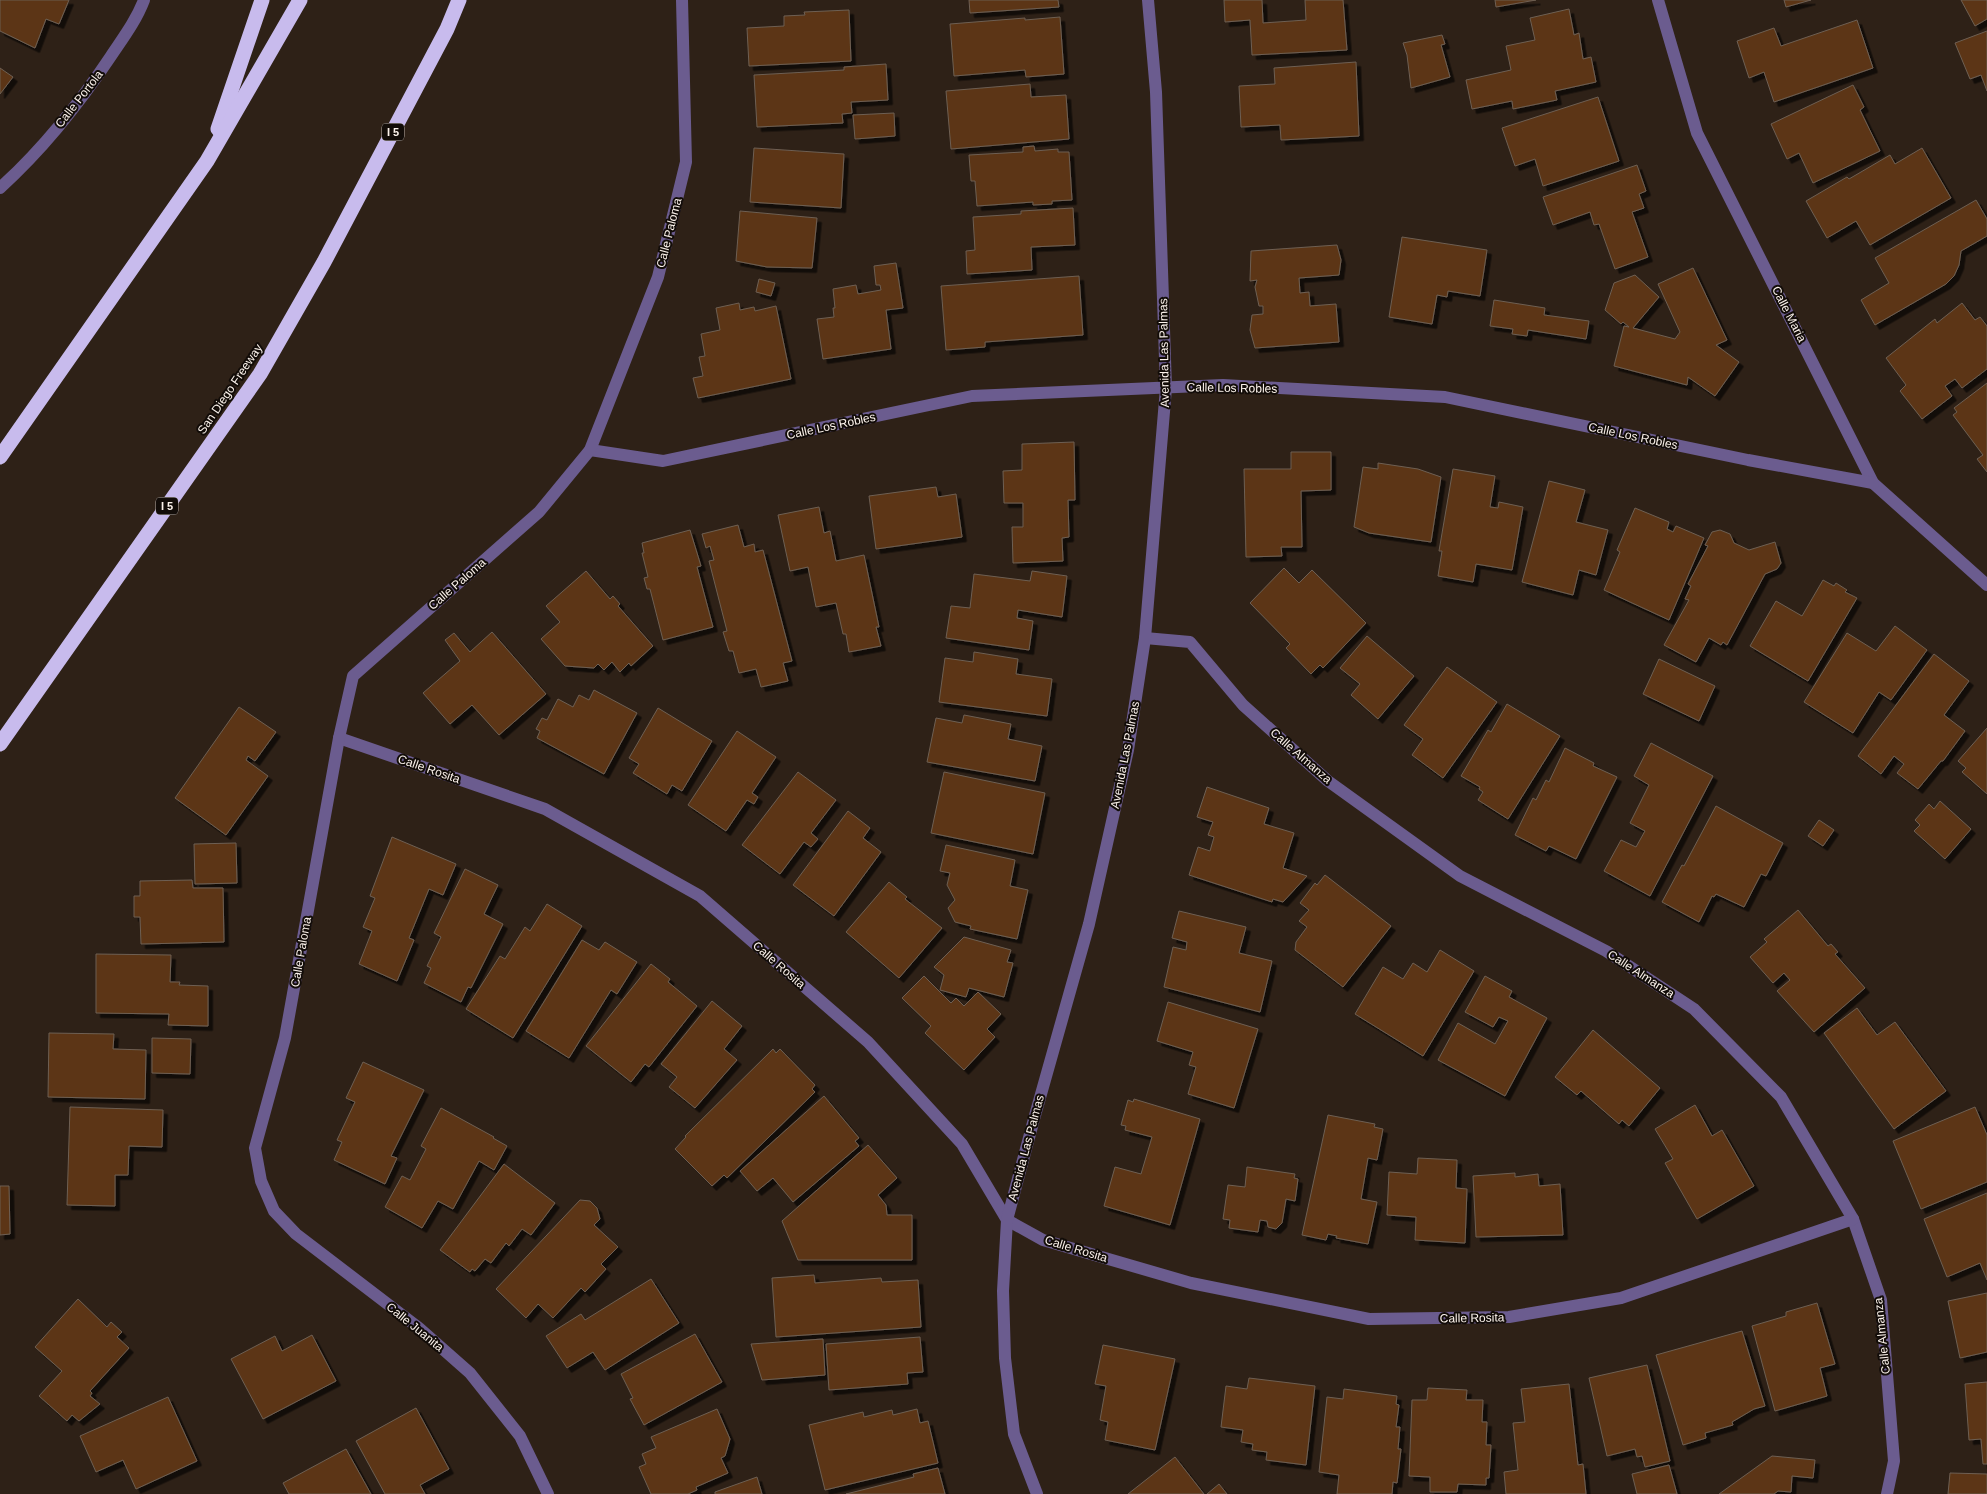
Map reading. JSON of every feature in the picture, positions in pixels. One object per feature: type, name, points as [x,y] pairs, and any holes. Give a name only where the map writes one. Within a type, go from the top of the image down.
[{"type":"highway","points":[[207,161],[262,0]]},
{"type":"highway","points":[[0,457],[207,161],[300,0]]},
{"type":"highway","name":"San Diego Freeway","points":[[0,744],[260,374],[324,262],[447,29],[459,0]]},
{"type":"street","name":"Calle Portola","points":[[0,188],[26,165],[86,94],[137,17],[144,0]]},
{"type":"street","name":"Calle Paloma","points":[[261,1181],[255,1148],[285,1038],[339,738],[353,676],[539,512],[590,450],[658,277],[686,162],[682,0]]},
{"type":"street","name":"Avenida Las Palmas","points":[[1037,1494],[1014,1434],[1005,1358],[1003,1291],[1007,1220],[1089,924],[1128,750],[1145,638],[1166,388],[1156,92],[1148,0]]},
{"type":"street","name":"Calle Maria","points":[[1658,0],[1697,133],[1873,483],[1987,585]]},
{"type":"street","name":"Calle Los Robles","points":[[590,450],[663,461],[972,396],[1223,385],[1445,397],[1748,460],[1873,483]]},
{"type":"street","name":"Calle Almanza","points":[[1145,638],[1190,642],[1242,704],[1328,781],[1460,876],[1606,951],[1694,1009],[1781,1097],[1853,1219],[1881,1300],[1894,1461],[1887,1494]]},
{"type":"street","name":"Calle Rosita","points":[[339,738],[545,810],[700,896],[868,1042],[962,1144],[1007,1220],[1043,1240],[1191,1283],[1369,1319],[1509,1317],[1621,1298],[1853,1219]]},
{"type":"street","name":"Calle Juanita","points":[[261,1181],[274,1211],[296,1234],[349,1277],[419,1328],[470,1373],[520,1436],[548,1494]]},
{"type":"building","points":[[0,0],[69,0],[59,24],[46,19],[35,48],[0,31]]},
{"type":"building","points":[[969,0],[1058,0],[1059,7],[970,13]]},
{"type":"building","points":[[1224,0],[1262,0],[1263,23],[1306,20],[1305,0],[1343,0],[1347,50],[1252,55],[1250,20],[1225,22]]},
{"type":"building","points":[[1495,0],[1536,0],[1496,7]]},
{"type":"building","points":[[1784,0],[1811,0],[1786,7]]},
{"type":"building","points":[[1961,0],[1987,0],[1987,19],[1975,26]]},
{"type":"building","points":[[1569,9],[1574,35],[1579,33],[1583,59],[1591,57],[1596,82],[1555,91],[1557,100],[1513,109],[1512,101],[1472,109],[1466,80],[1511,70],[1506,46],[1535,40],[1530,18]]},
{"type":"building","points":[[849,10],[851,61],[749,66],[747,28],[784,26],[784,16],[805,15],[804,12]]},
{"type":"building","points":[[1060,17],[1064,74],[1026,77],[1025,70],[954,76],[950,24]]},
{"type":"building","points":[[1857,20],[1873,68],[1774,102],[1764,72],[1749,78],[1737,41],[1774,28],[1781,46]]},
{"type":"building","points":[[1987,31],[1987,91],[1981,75],[1970,79],[1955,43]]},
{"type":"building","points":[[1442,35],[1445,44],[1441,45],[1450,77],[1411,88],[1407,55],[1403,43]]},
{"type":"building","points":[[1356,62],[1359,136],[1281,140],[1280,125],[1241,127],[1239,86],[1275,84],[1274,68]]},
{"type":"building","points":[[886,64],[888,100],[851,102],[852,113],[842,114],[843,123],[757,127],[754,75],[844,70],[844,67]]},
{"type":"building","points":[[0,68],[13,77],[0,94]]},
{"type":"building","points":[[1030,84],[1031,97],[1066,95],[1069,139],[951,149],[946,91]]},
{"type":"building","points":[[1853,85],[1864,107],[1860,110],[1880,151],[1813,183],[1799,153],[1787,159],[1771,124]]},
{"type":"building","points":[[1598,97],[1619,161],[1543,186],[1535,159],[1515,166],[1502,128]]},
{"type":"building","points":[[894,113],[895,136],[855,139],[853,115]]},
{"type":"building","points":[[1034,146],[1035,151],[1058,149],[1058,152],[1069,152],[1072,200],[1052,201],[1052,204],[1033,205],[1033,202],[977,206],[975,181],[971,181],[969,155],[1023,152],[1023,147]]},
{"type":"building","points":[[754,148],[844,154],[841,208],[750,202]]},
{"type":"building","points":[[1922,148],[1951,198],[1870,245],[1856,221],[1827,238],[1806,201],[1890,155],[1895,164]]},
{"type":"building","points":[[1637,165],[1646,191],[1639,194],[1644,208],[1632,212],[1648,257],[1615,269],[1599,224],[1594,225],[1590,212],[1553,225],[1543,197]]},
{"type":"building","points":[[1976,200],[1987,219],[1987,236],[1961,251],[1959,265],[1954,276],[1946,284],[1875,325],[1861,300],[1889,283],[1875,258]]},
{"type":"building","points":[[1073,208],[1075,245],[1031,247],[1032,270],[967,274],[966,251],[975,250],[973,217],[1021,214],[1021,211]]},
{"type":"building","points":[[740,211],[817,218],[812,268],[767,267],[736,261]]},
{"type":"building","points":[[1402,237],[1487,250],[1480,296],[1448,291],[1447,297],[1437,295],[1432,324],[1389,317]]},
{"type":"building","points":[[1337,245],[1341,260],[1339,275],[1299,278],[1300,293],[1309,292],[1310,306],[1336,304],[1339,342],[1255,348],[1250,330],[1252,315],[1263,314],[1263,306],[1259,306],[1255,287],[1257,280],[1250,281],[1251,251]]},
{"type":"building","points":[[896,263],[903,308],[886,310],[891,349],[823,359],[817,319],[834,317],[833,289],[856,285],[858,294],[881,290],[880,285],[876,285],[874,266]]},
{"type":"building","points":[[1693,268],[1727,340],[1716,345],[1739,362],[1715,396],[1688,377],[1687,385],[1614,366],[1624,326],[1629,327],[1623,322],[1621,324],[1605,310],[1614,283],[1635,275],[1659,297],[1633,328],[1675,339],[1680,332],[1658,284]]},
{"type":"building","points":[[1079,276],[1083,335],[985,342],[985,347],[946,350],[941,286]]},
{"type":"building","points":[[759,279],[775,283],[771,296],[756,292]]},
{"type":"building","points":[[1494,300],[1545,308],[1544,315],[1589,321],[1586,339],[1528,330],[1527,336],[1512,334],[1513,329],[1490,326]]},
{"type":"building","points":[[739,303],[740,310],[754,307],[755,311],[776,306],[791,379],[698,398],[693,378],[703,376],[699,357],[705,356],[701,334],[720,330],[716,308]]},
{"type":"building","points":[[1962,303],[1975,320],[1980,317],[1987,326],[1987,369],[1962,388],[1955,379],[1945,386],[1952,396],[1922,419],[1900,391],[1906,385],[1886,358],[1935,319],[1937,323]]},
{"type":"building","points":[[1987,383],[1987,472],[1977,459],[1983,455],[1953,415],[1957,412],[1954,408]]},
{"type":"building","points":[[1074,442],[1075,500],[1068,500],[1069,537],[1062,538],[1063,561],[1013,563],[1012,527],[1023,527],[1023,503],[1004,503],[1003,471],[1022,470],[1022,444]]},
{"type":"building","points":[[1291,452],[1331,452],[1331,490],[1301,491],[1302,547],[1281,547],[1282,556],[1246,557],[1244,469],[1291,469]]},
{"type":"building","points":[[1378,463],[1418,469],[1441,477],[1431,542],[1369,533],[1354,527],[1363,467],[1378,469]]},
{"type":"building","points":[[1453,469],[1495,476],[1490,507],[1498,508],[1499,502],[1523,507],[1512,570],[1476,564],[1473,582],[1438,576],[1442,551],[1439,551]]},
{"type":"building","points":[[1549,481],[1585,490],[1576,522],[1608,530],[1596,575],[1579,570],[1573,595],[1522,582]]},
{"type":"building","points":[[936,487],[938,497],[956,494],[962,537],[876,549],[869,496]]},
{"type":"building","points":[[819,507],[824,533],[830,531],[836,561],[864,555],[879,627],[876,627],[881,646],[849,652],[846,634],[843,634],[836,603],[816,607],[808,567],[790,571],[778,515]]},
{"type":"building","points":[[1635,508],[1669,522],[1667,529],[1673,532],[1676,526],[1704,538],[1669,620],[1604,590],[1620,552],[1617,550]]},
{"type":"building","points":[[738,525],[744,547],[754,544],[755,552],[763,550],[792,661],[783,663],[788,681],[761,687],[756,669],[739,673],[733,651],[729,651],[723,632],[727,631],[709,561],[714,560],[710,546],[706,548],[702,534]]},
{"type":"building","points":[[690,530],[701,566],[697,567],[713,627],[663,640],[650,589],[647,589],[644,578],[648,577],[642,553],[644,553],[642,543]]},
{"type":"building","points":[[1720,530],[1730,534],[1734,543],[1749,550],[1775,542],[1781,563],[1777,569],[1765,574],[1727,645],[1723,642],[1721,645],[1709,638],[1696,662],[1664,645],[1689,600],[1685,599],[1691,586],[1688,584],[1708,546],[1705,545],[1712,532]]},
{"type":"building","points":[[1284,568],[1299,583],[1312,570],[1366,623],[1323,668],[1320,665],[1311,674],[1286,648],[1290,644],[1250,603]]},
{"type":"building","points":[[586,571],[610,599],[613,596],[620,604],[618,606],[653,646],[631,666],[629,663],[620,672],[612,662],[604,670],[598,664],[594,668],[565,666],[541,639],[560,622],[546,606]]},
{"type":"building","points":[[1032,571],[1067,576],[1062,617],[1018,610],[1017,618],[1033,621],[1029,650],[946,638],[951,606],[970,608],[974,574],[1030,581]]},
{"type":"building","points":[[1823,580],[1834,586],[1836,583],[1847,590],[1845,592],[1857,598],[1808,681],[1750,646],[1776,601],[1802,616]]},
{"type":"building","points":[[1895,626],[1927,650],[1891,700],[1879,692],[1853,733],[1804,702],[1847,633],[1876,651]]},
{"type":"building","points":[[492,632],[546,694],[499,735],[472,705],[450,724],[423,693],[460,661],[445,640],[454,633],[470,652]]},
{"type":"building","points":[[1367,636],[1414,676],[1378,719],[1351,695],[1360,684],[1340,668]]},
{"type":"building","points":[[974,652],[1018,659],[1016,674],[1052,679],[1047,716],[939,702],[945,658],[973,662]]},
{"type":"building","points":[[1934,654],[1969,681],[1944,715],[1965,731],[1943,761],[1918,789],[1897,773],[1904,764],[1894,756],[1881,774],[1858,756]]},
{"type":"building","points":[[1659,659],[1715,686],[1699,721],[1643,694]]},
{"type":"building","points":[[1447,667],[1497,702],[1443,778],[1412,755],[1423,739],[1404,725]]},
{"type":"building","points":[[594,690],[637,713],[604,774],[537,738],[540,731],[536,729],[542,718],[547,720],[558,699],[573,707],[579,695],[589,700]]},
{"type":"building","points":[[1507,704],[1560,736],[1508,819],[1478,800],[1483,792],[1479,789],[1480,787],[1461,776],[1488,730],[1491,732]]},
{"type":"building","points":[[239,707],[276,732],[255,761],[248,756],[246,760],[268,776],[226,835],[175,798]]},
{"type":"building","points":[[658,708],[712,741],[682,791],[672,785],[667,794],[633,773],[639,764],[629,758]]},
{"type":"building","points":[[964,715],[1011,724],[1008,739],[1042,746],[1035,781],[927,762],[936,718],[962,723]]},
{"type":"building","points":[[1987,728],[1987,794],[1962,772],[1966,768],[1958,761]]},
{"type":"building","points":[[737,731],[776,757],[752,793],[758,797],[754,804],[747,800],[726,831],[688,805]]},
{"type":"building","points":[[1651,743],[1713,776],[1650,896],[1604,871],[1621,840],[1636,847],[1645,831],[1630,823],[1649,785],[1634,776]]},
{"type":"building","points":[[1565,748],[1594,763],[1593,766],[1617,777],[1576,859],[1549,846],[1546,851],[1515,835],[1533,798],[1536,800],[1546,780],[1549,782]]},
{"type":"building","points":[[798,772],[836,800],[811,833],[818,839],[811,847],[804,842],[780,874],[742,845]]},
{"type":"building","points":[[944,772],[1045,793],[1033,854],[931,833]]},
{"type":"building","points":[[1207,787],[1269,808],[1264,824],[1294,833],[1283,868],[1307,876],[1283,902],[1273,899],[1272,902],[1189,875],[1198,847],[1210,851],[1214,837],[1208,835],[1213,822],[1197,817]]},
{"type":"building","points":[[1940,801],[1971,829],[1945,859],[1914,831],[1920,825],[1915,820],[1929,804],[1934,809]]},
{"type":"building","points":[[1716,806],[1783,843],[1766,876],[1761,874],[1744,907],[1716,894],[1714,897],[1712,896],[1699,922],[1662,902],[1682,865],[1684,866]]},
{"type":"building","points":[[848,811],[870,828],[863,838],[881,852],[834,916],[793,885]]},
{"type":"building","points":[[1819,820],[1834,830],[1823,846],[1808,836]]},
{"type":"building","points":[[392,837],[456,864],[443,895],[429,889],[409,938],[414,940],[397,981],[359,964],[372,931],[363,927],[375,898],[370,896]]},
{"type":"building","points":[[236,843],[237,883],[195,884],[194,844]]},
{"type":"building","points":[[946,845],[1015,860],[1010,886],[1028,890],[1017,939],[970,929],[971,926],[955,922],[948,908],[955,900],[947,885],[950,873],[940,871]]},
{"type":"building","points":[[465,869],[498,885],[484,914],[503,924],[471,988],[468,987],[461,1002],[424,983],[431,968],[427,966],[441,937],[434,933]]},
{"type":"building","points":[[1325,875],[1391,926],[1343,987],[1295,950],[1296,942],[1307,927],[1299,921],[1309,910],[1300,903],[1315,883],[1317,885]]},
{"type":"building","points":[[192,880],[193,888],[223,888],[224,942],[141,944],[140,917],[134,917],[134,896],[140,896],[140,881]]},
{"type":"building","points":[[889,882],[907,897],[905,899],[942,928],[899,978],[846,932]]},
{"type":"building","points":[[547,904],[582,926],[513,1038],[466,1009],[500,956],[505,959],[525,927],[530,931]]},
{"type":"building","points":[[1798,910],[1828,946],[1831,944],[1838,952],[1835,954],[1865,988],[1814,1032],[1777,991],[1790,980],[1784,973],[1773,983],[1750,957],[1767,942],[1764,939]]},
{"type":"building","points":[[1179,911],[1246,927],[1239,953],[1272,961],[1260,1012],[1164,987],[1173,947],[1186,950],[1187,942],[1172,938]]},
{"type":"building","points":[[964,937],[1011,950],[1007,962],[1013,963],[1004,997],[969,988],[966,997],[940,990],[944,975],[934,967]]},
{"type":"building","points":[[582,940],[599,950],[605,942],[637,962],[617,994],[611,990],[569,1058],[526,1031]]},
{"type":"building","points":[[1440,950],[1474,971],[1423,1056],[1355,1014],[1383,967],[1403,979],[1413,963],[1427,972]]},
{"type":"building","points":[[96,954],[171,955],[170,982],[180,982],[179,985],[208,986],[208,1026],[168,1025],[169,1014],[96,1013]]},
{"type":"building","points":[[651,964],[670,979],[668,982],[697,1006],[649,1067],[645,1064],[631,1082],[586,1046]]},
{"type":"building","points":[[924,976],[951,1003],[956,998],[964,1006],[978,992],[1001,1014],[987,1029],[995,1037],[964,1070],[925,1033],[931,1026],[902,998]]},
{"type":"building","points":[[1485,976],[1512,991],[1509,997],[1547,1018],[1505,1096],[1438,1060],[1458,1023],[1495,1044],[1508,1021],[1499,1017],[1493,1027],[1465,1012]]},
{"type":"building","points":[[712,1001],[742,1026],[724,1049],[737,1060],[695,1108],[669,1087],[677,1077],[661,1064]]},
{"type":"building","points":[[1168,1002],[1258,1029],[1234,1108],[1188,1094],[1196,1067],[1189,1065],[1193,1052],[1157,1041]]},
{"type":"building","points":[[1857,1008],[1877,1035],[1895,1022],[1946,1091],[1894,1129],[1824,1033]]},
{"type":"building","points":[[1593,1030],[1660,1088],[1629,1126],[1622,1120],[1619,1124],[1581,1091],[1577,1095],[1555,1077]]},
{"type":"building","points":[[49,1033],[114,1034],[113,1049],[146,1050],[145,1099],[48,1097]]},
{"type":"building","points":[[152,1038],[191,1039],[190,1074],[152,1073]]},
{"type":"building","points":[[773,1049],[776,1053],[780,1049],[815,1085],[812,1089],[815,1092],[727,1178],[724,1175],[712,1186],[675,1149],[685,1136]]},
{"type":"building","points":[[363,1062],[424,1090],[391,1156],[397,1158],[385,1184],[334,1160],[342,1142],[337,1140],[355,1102],[346,1098]]},
{"type":"building","points":[[824,1096],[859,1138],[855,1141],[859,1146],[793,1202],[773,1178],[757,1191],[740,1171]]},
{"type":"building","points":[[1134,1099],[1200,1119],[1170,1225],[1104,1206],[1115,1167],[1141,1174],[1152,1137],[1125,1130],[1126,1126],[1121,1125],[1128,1100],[1133,1102]]},
{"type":"building","points":[[1695,1105],[1712,1136],[1722,1130],[1754,1186],[1697,1219],[1665,1163],[1673,1159],[1655,1129]]},
{"type":"building","points":[[70,1107],[163,1110],[162,1147],[129,1146],[128,1175],[115,1175],[115,1206],[67,1205]]},
{"type":"building","points":[[1975,1107],[1987,1135],[1987,1182],[1921,1209],[1893,1141]]},
{"type":"building","points":[[441,1108],[507,1146],[494,1170],[479,1161],[453,1209],[438,1201],[422,1228],[385,1207],[402,1176],[410,1180],[426,1149],[421,1146]]},
{"type":"building","points":[[1328,1115],[1375,1124],[1374,1127],[1383,1129],[1377,1160],[1368,1158],[1361,1199],[1377,1202],[1368,1244],[1336,1238],[1337,1236],[1328,1234],[1326,1240],[1302,1235]]},
{"type":"building","points":[[868,1145],[897,1178],[878,1195],[886,1205],[887,1215],[912,1215],[912,1260],[798,1260],[782,1221]]},
{"type":"building","points":[[1418,1158],[1457,1160],[1456,1188],[1467,1189],[1465,1243],[1415,1240],[1416,1217],[1387,1215],[1389,1172],[1417,1174]]},
{"type":"building","points":[[504,1164],[555,1203],[531,1235],[522,1229],[509,1246],[506,1243],[491,1263],[485,1259],[475,1271],[472,1269],[470,1272],[440,1250]]},
{"type":"building","points":[[1247,1167],[1295,1174],[1294,1178],[1298,1179],[1295,1201],[1286,1199],[1282,1223],[1276,1229],[1268,1227],[1267,1221],[1260,1220],[1258,1232],[1229,1228],[1230,1220],[1223,1219],[1228,1185],[1245,1187]]},
{"type":"building","points":[[1515,1173],[1515,1177],[1538,1174],[1539,1186],[1560,1184],[1563,1235],[1476,1237],[1473,1176]]},
{"type":"building","points":[[0,1186],[9,1186],[10,1234],[0,1235]]},
{"type":"building","points":[[1987,1193],[1987,1280],[1980,1263],[1947,1277],[1924,1219]]},
{"type":"building","points":[[580,1200],[590,1201],[597,1208],[600,1219],[594,1225],[618,1247],[601,1264],[606,1269],[585,1292],[581,1288],[553,1318],[538,1304],[526,1318],[496,1289]]},
{"type":"building","points":[[814,1275],[815,1283],[881,1278],[882,1282],[918,1280],[921,1327],[776,1337],[772,1278]]},
{"type":"building","points":[[651,1279],[679,1323],[605,1370],[593,1352],[567,1368],[546,1336],[581,1314],[585,1320]]},
{"type":"building","points":[[1987,1293],[1987,1352],[1960,1358],[1948,1301]]},
{"type":"building","points":[[78,1299],[107,1327],[111,1322],[122,1332],[117,1337],[129,1348],[90,1391],[92,1393],[90,1396],[100,1404],[79,1421],[72,1415],[67,1421],[39,1396],[62,1371],[35,1347]]},
{"type":"building","points":[[1817,1303],[1835,1364],[1820,1368],[1827,1396],[1775,1411],[1752,1326],[1786,1316],[1786,1312]]},
{"type":"building","points":[[1742,1331],[1765,1406],[1754,1409],[1732,1422],[1733,1425],[1705,1433],[1706,1438],[1683,1445],[1656,1355]]},
{"type":"building","points":[[695,1334],[722,1382],[644,1425],[630,1399],[633,1398],[621,1374]]},
{"type":"building","points":[[312,1335],[336,1381],[263,1419],[231,1359],[275,1336],[282,1351]]},
{"type":"building","points":[[920,1337],[923,1372],[907,1373],[908,1384],[829,1390],[826,1344]]},
{"type":"building","points":[[823,1339],[825,1375],[762,1380],[751,1344]]},
{"type":"building","points":[[1103,1345],[1175,1359],[1155,1450],[1105,1440],[1108,1422],[1100,1420],[1106,1386],[1095,1384]]},
{"type":"building","points":[[1647,1365],[1670,1461],[1645,1467],[1642,1456],[1637,1457],[1635,1449],[1607,1456],[1589,1378]]},
{"type":"building","points":[[1249,1378],[1315,1386],[1306,1465],[1266,1460],[1267,1452],[1252,1450],[1253,1444],[1241,1442],[1243,1430],[1221,1427],[1226,1386],[1247,1389]]},
{"type":"building","points":[[1987,1382],[1987,1464],[1983,1464],[1981,1439],[1969,1440],[1965,1384]]},
{"type":"building","points":[[1569,1384],[1578,1465],[1583,1464],[1586,1494],[1506,1494],[1504,1472],[1518,1470],[1513,1423],[1525,1422],[1521,1389]]},
{"type":"building","points":[[1428,1388],[1467,1390],[1466,1400],[1483,1400],[1482,1422],[1487,1422],[1486,1445],[1491,1445],[1489,1478],[1486,1478],[1486,1485],[1458,1484],[1457,1492],[1430,1492],[1430,1477],[1409,1476],[1412,1400],[1427,1400]]},
{"type":"building","points":[[1344,1389],[1397,1396],[1396,1404],[1399,1405],[1396,1427],[1400,1427],[1398,1449],[1401,1449],[1397,1483],[1393,1482],[1392,1494],[1337,1494],[1339,1475],[1319,1472],[1327,1397],[1343,1399]]},
{"type":"building","points":[[168,1397],[197,1461],[136,1489],[123,1460],[96,1472],[80,1436]]},
{"type":"building","points":[[416,1408],[449,1469],[420,1485],[425,1494],[385,1494],[356,1441]]},
{"type":"building","points":[[717,1409],[730,1439],[725,1456],[721,1458],[728,1473],[696,1487],[697,1490],[688,1494],[651,1494],[639,1467],[646,1464],[642,1454],[656,1448],[651,1437]]},
{"type":"building","points":[[917,1409],[920,1423],[928,1421],[938,1463],[825,1490],[809,1425],[863,1412],[864,1417],[892,1410],[893,1415]]},
{"type":"building","points":[[346,1449],[371,1494],[289,1494],[283,1483]]},
{"type":"building","points":[[1772,1456],[1815,1460],[1813,1478],[1792,1476],[1791,1492],[1778,1491],[1774,1494],[1719,1494]]},
{"type":"building","points":[[1175,1457],[1204,1494],[1128,1494]]},
{"type":"building","points":[[1669,1465],[1677,1494],[1637,1494],[1632,1474]]},
{"type":"building","points":[[938,1468],[945,1494],[846,1494],[914,1477],[913,1474]]},
{"type":"building","points":[[1950,1473],[1987,1474],[1987,1494],[1948,1494]]},
{"type":"building","points":[[757,1477],[762,1494],[715,1494],[715,1492]]},
{"type":"building","points":[[1219,1484],[1227,1494],[1207,1494]]}]
